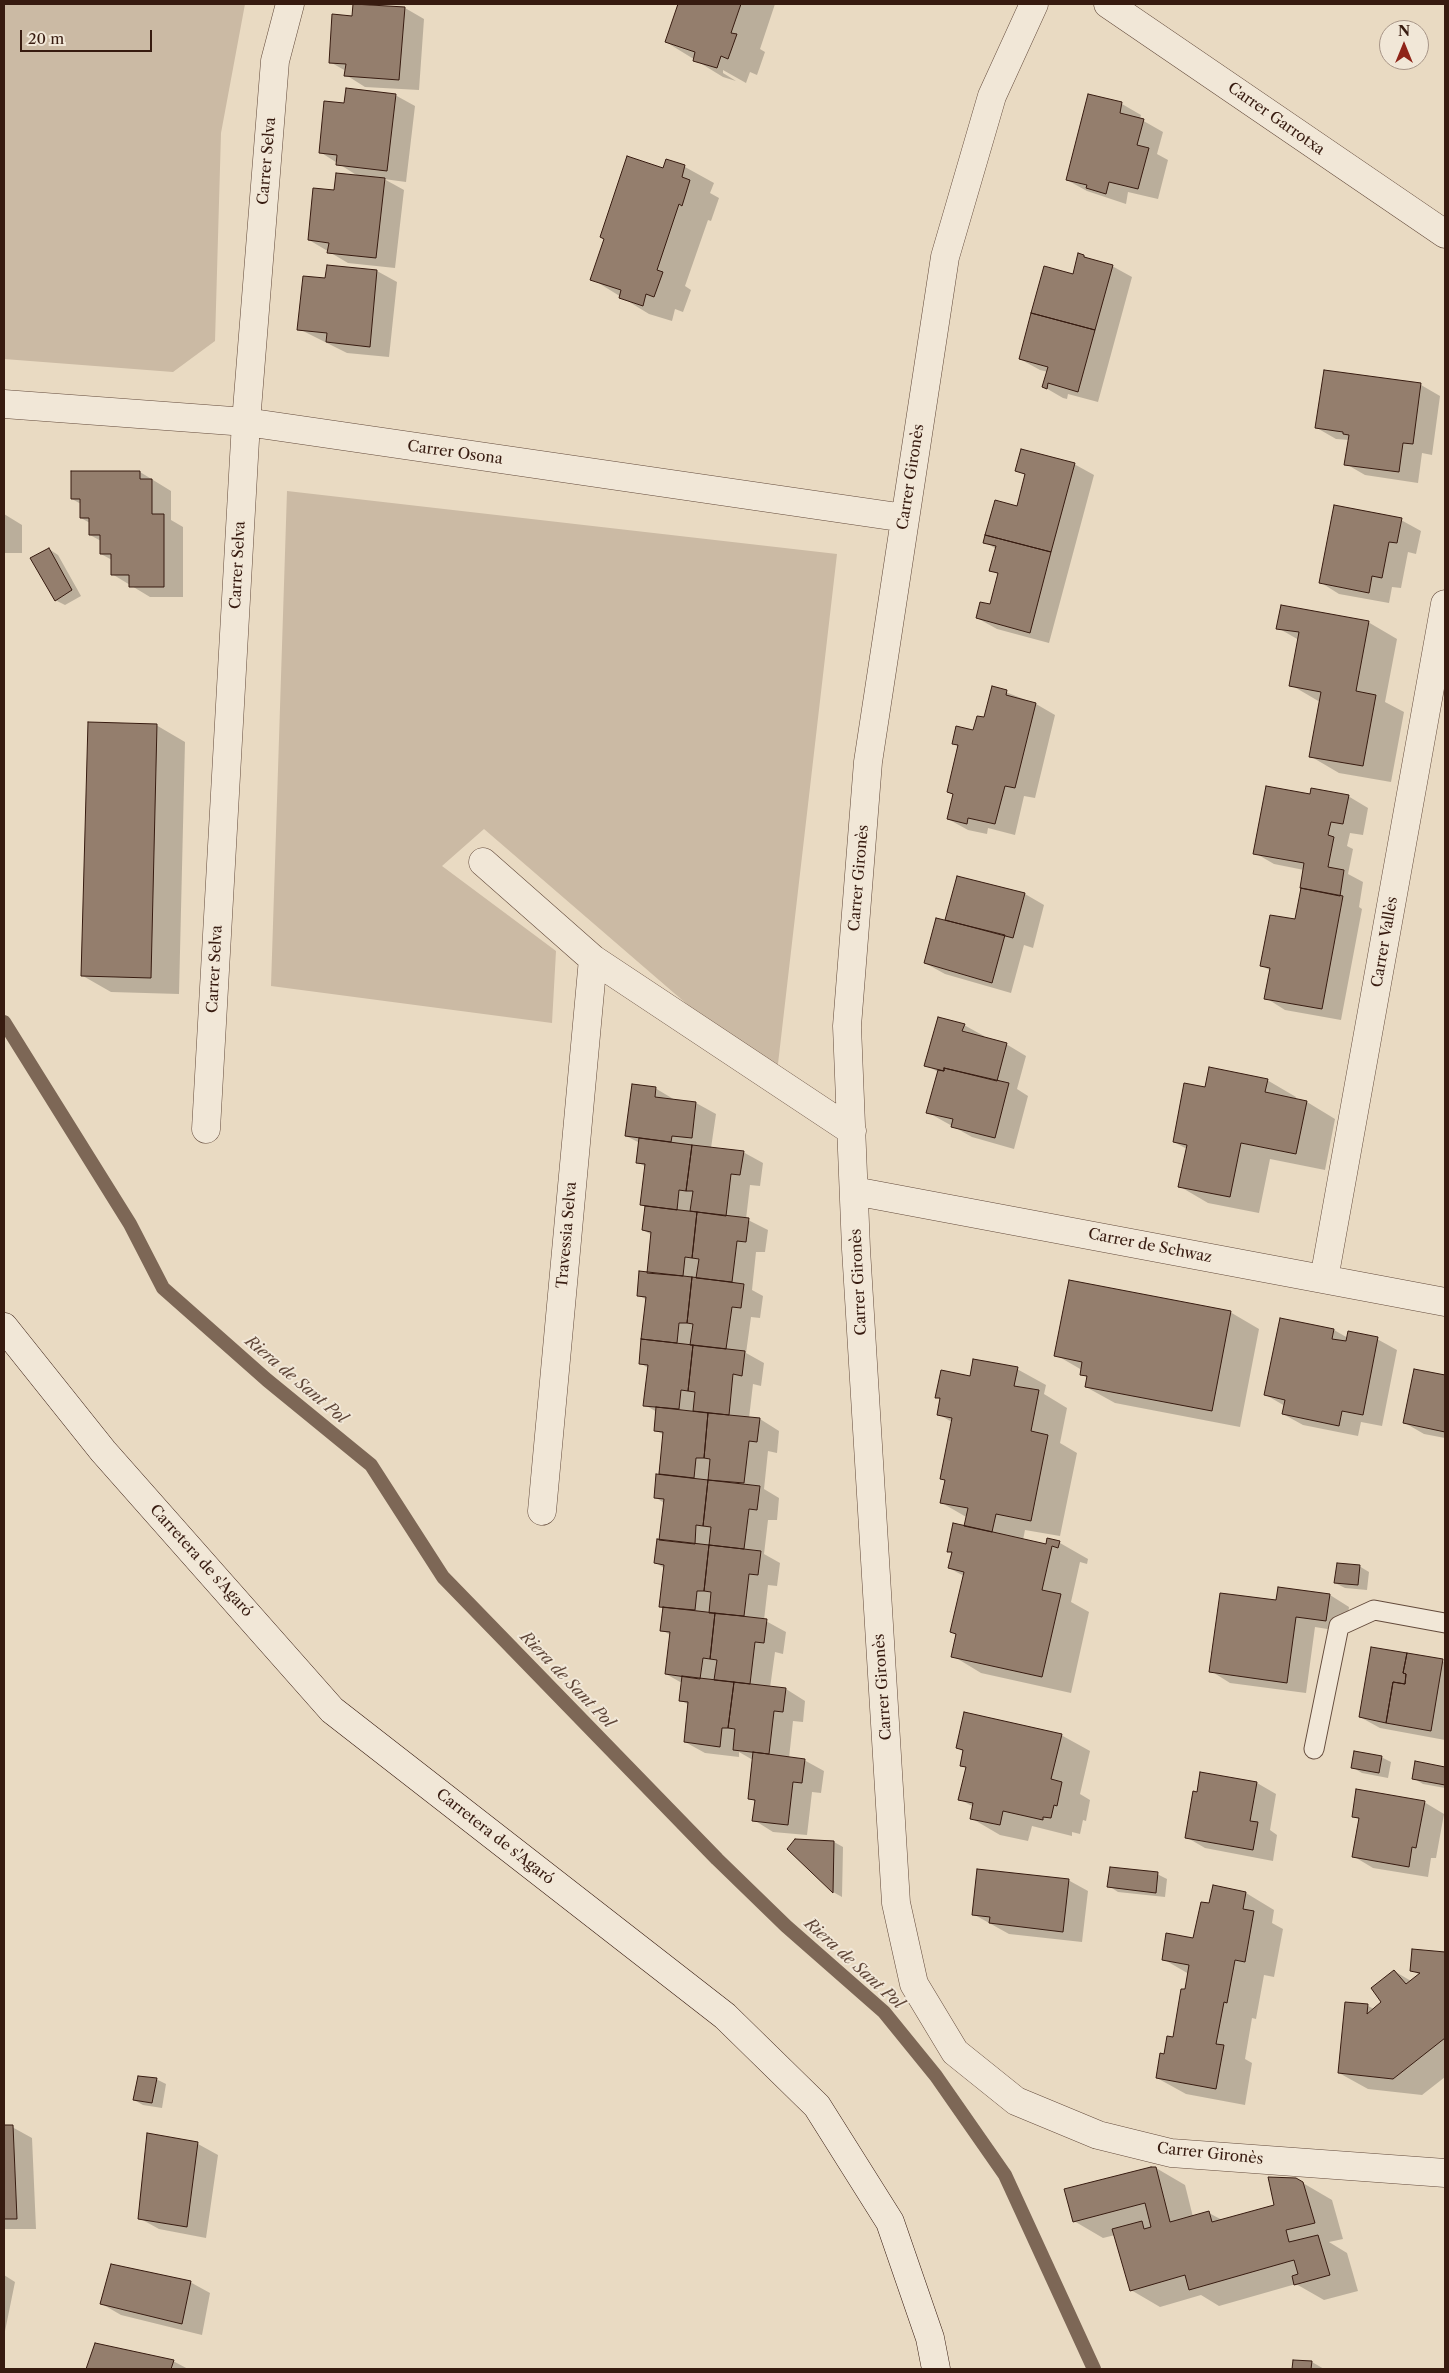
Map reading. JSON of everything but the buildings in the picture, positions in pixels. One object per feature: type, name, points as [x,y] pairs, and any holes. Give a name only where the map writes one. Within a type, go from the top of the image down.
[{"type":"street","name":"Carrer Selva","points":[[206,1129],[246,422],[275,60],[290,4]]},
{"type":"street","name":"Carrer Gironès","points":[[1034,4],[992,96],[945,257],[868,772],[848,1026],[854,1191],[896,1903],[914,1984],[954,2052],[1016,2101],[1098,2135],[1171,2153],[1445,2173]]},
{"type":"street","name":"Carrer Garrotxa","points":[[1108,4],[1445,234]]},
{"type":"street","name":"Carrer Osona","points":[[4,404],[246,422],[905,518]]},
{"type":"street","name":"Carrer Vallès","points":[[1324,1279],[1445,604]]},
{"type":"street","points":[[483,862],[593,960],[852,1131]]},
{"type":"street","name":"Travessia Selva","points":[[542,1511],[593,960]]},
{"type":"street","name":"Carrer de Schwaz","points":[[854,1191],[1445,1302]]},
{"type":"street","name":"Carretera de s'Agaró","points":[[4,1327],[103,1451],[332,1710],[725,2016],[817,2106],[890,2222],[930,2338],[936,2369]]},
{"type":"lane","points":[[1314,1749],[1339,1626],[1374,1610],[1445,1623]]},
{"type":"shaded area","points":[[4,4],[245,4],[221,133],[215,341],[173,372],[4,359]]},
{"type":"shaded area","points":[[287,491],[837,554],[776,1081],[484,829],[442,866],[556,951],[552,1023],[271,986]]},
{"type":"waterway","name":"Riera de Sant Pol","points":[[4,1022],[130,1224],[163,1288],[267,1380],[371,1465],[443,1577],[717,1859],[786,1926],[884,2012],[936,2076],[1005,2175],[1094,2369]]}]
